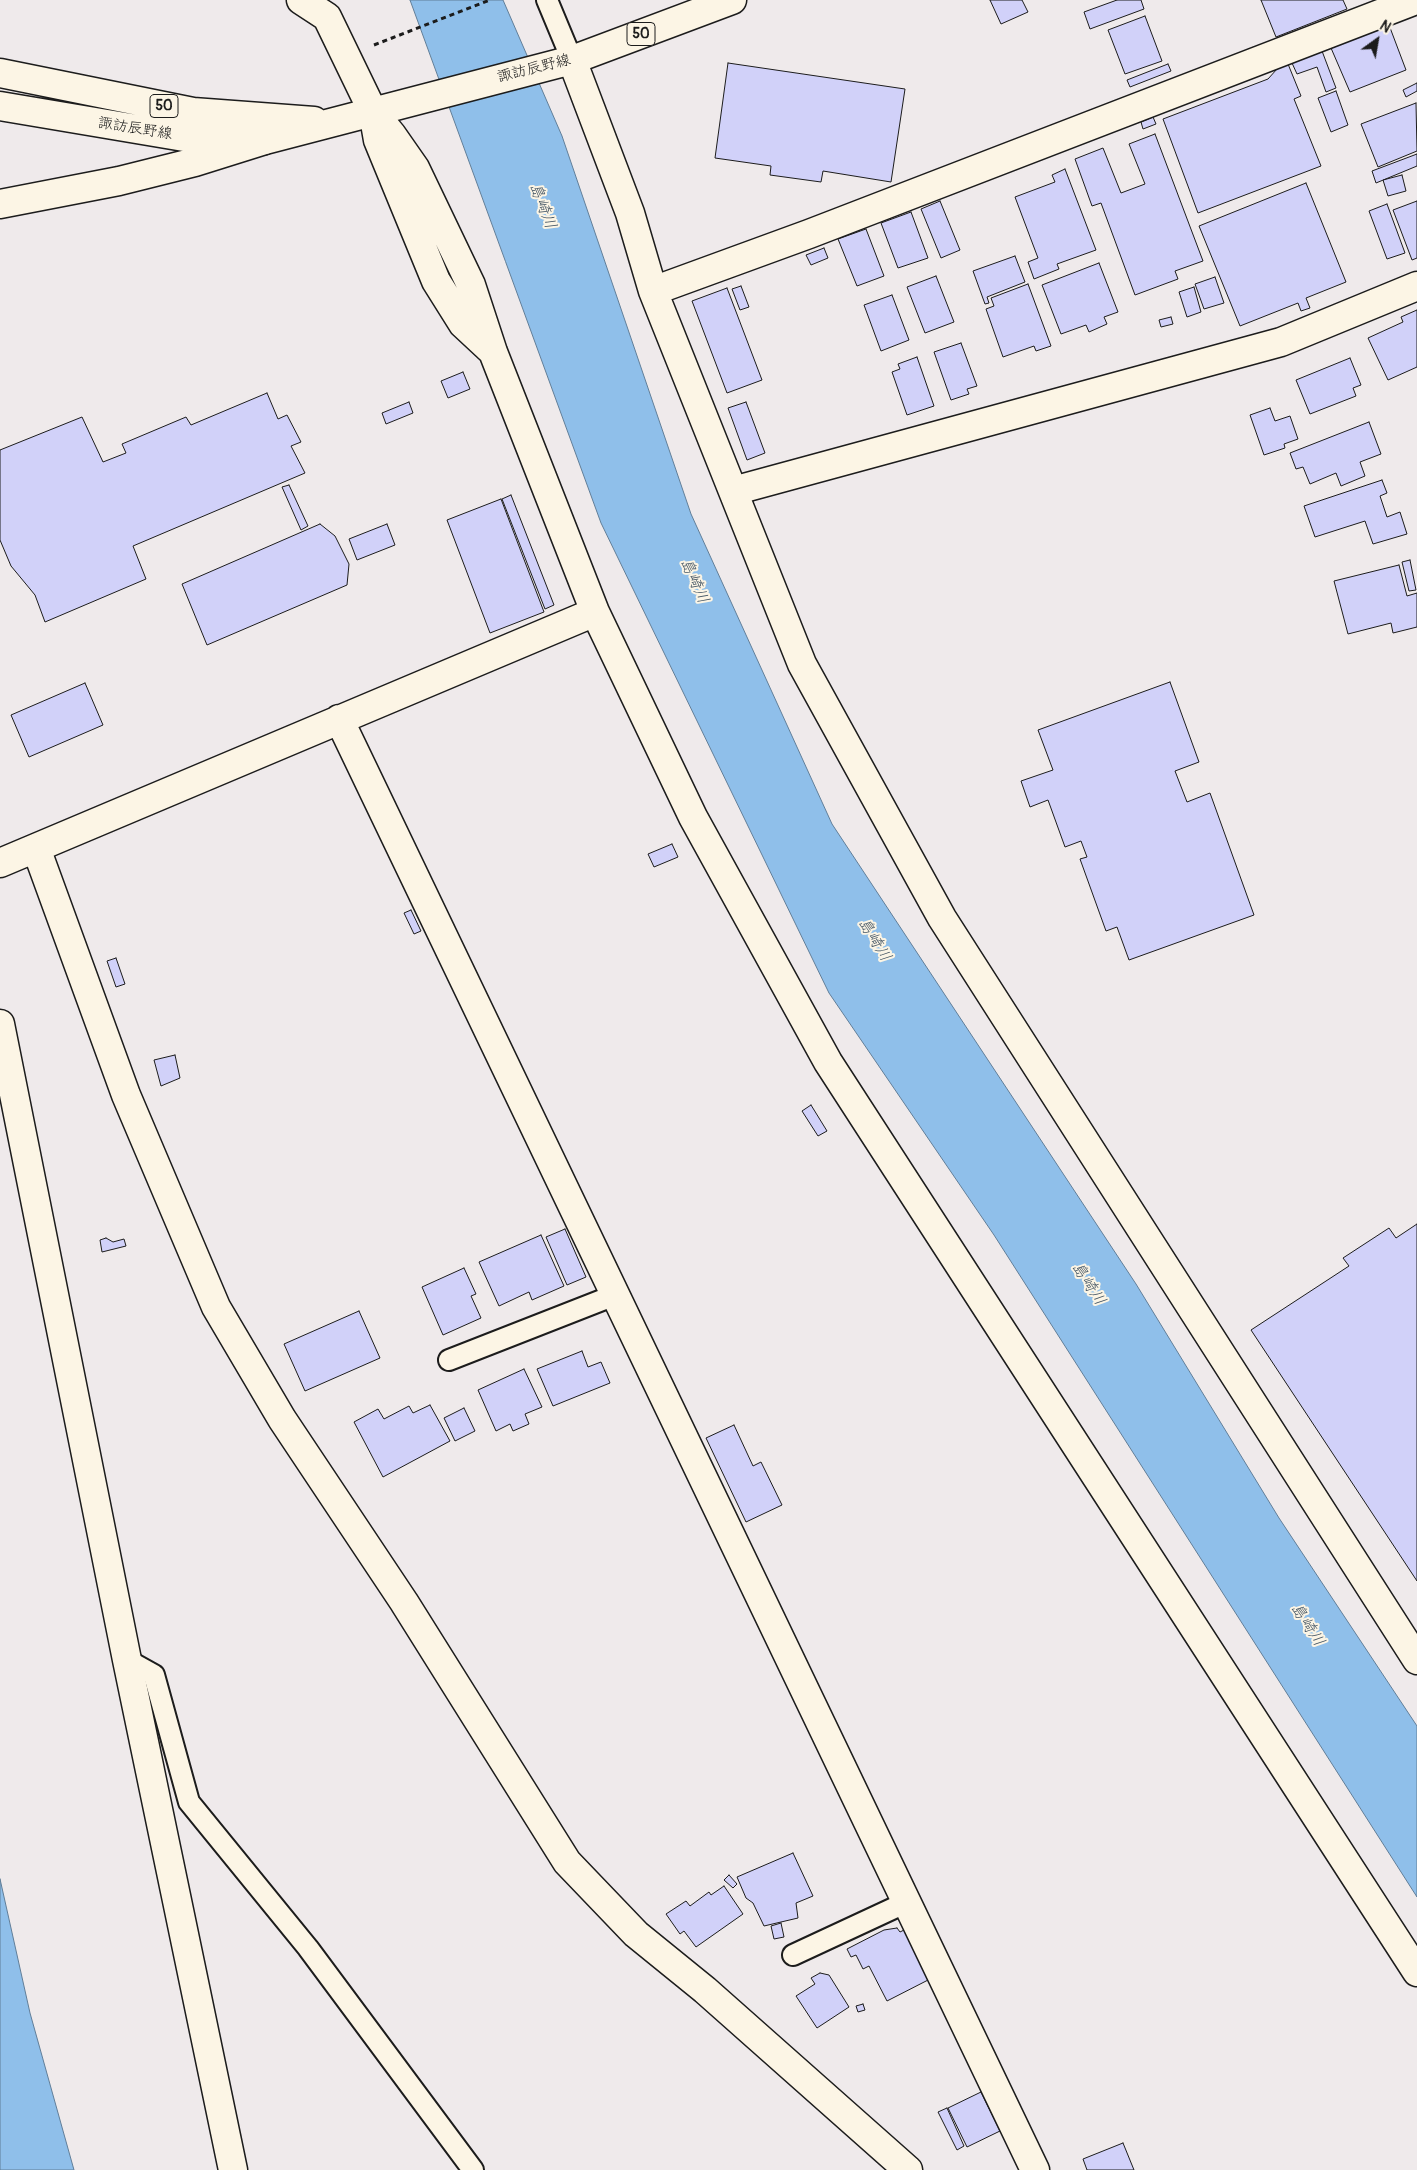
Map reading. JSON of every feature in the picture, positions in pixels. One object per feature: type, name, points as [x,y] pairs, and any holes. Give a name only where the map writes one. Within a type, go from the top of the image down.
[{"type":"street","points":[[301,0],[327,17],[373,112],[415,168],[470,285],[493,352],[595,612],[693,817],[828,1062],[1417,1972]]},
{"type":"street","name":"諏訪辰野線","points":[[0,106],[190,138],[265,140],[561,63],[732,0]]},
{"type":"street","points":[[653,291],[810,234],[1416,0]]},
{"type":"street","points":[[561,63],[630,213],[653,291],[802,664],[942,918],[1417,1660]]},
{"type":"street","name":"諏訪辰野線","points":[[0,73],[193,112],[330,122]]},
{"type":"street","points":[[0,204],[119,182],[195,162],[265,140]]},
{"type":"street","points":[[733,491],[1281,342],[1417,286]]},
{"type":"street","points":[[0,864],[595,612]]},
{"type":"street","points":[[339,720],[1035,2170]]},
{"type":"street","points":[[36,848],[126,1095],[216,1307],[282,1419],[404,1602],[567,1862],[636,1934],[712,1997],[908,2170]]},
{"type":"street","points":[[0,1024],[127,1660],[233,2170]]},
{"type":"lane","points":[[547,0],[561,63]]},
{"type":"lane","points":[[449,1360],[615,1295]]},
{"type":"lane","points":[[127,1660],[154,1675],[188,1802],[308,1948],[473,2170]]},
{"type":"lane","points":[[793,1955],[907,1902]]},
{"type":"path","points":[[371,46],[490,0]]},
{"type":"water","name":"島崎川","points":[[410,0],[503,0],[562,136],[691,514],[832,824],[1136,1284],[1279,1518],[1417,1726],[1417,1897],[994,1235],[829,993],[601,523]]},
{"type":"water","points":[[0,1879],[30,2013],[74,2170],[0,2170]]},
{"type":"building","points":[[990,0],[1022,0],[1028,12],[1001,24]]},
{"type":"building","points":[[1117,0],[1141,0],[1144,9],[1090,29],[1084,12]]},
{"type":"building","points":[[1261,0],[1343,0],[1347,9],[1276,37]]},
{"type":"building","points":[[1145,16],[1162,61],[1125,74],[1108,30]]},
{"type":"building","points":[[1389,25],[1406,70],[1350,92],[1331,48]]},
{"type":"building","points":[[1322,51],[1336,88],[1326,92],[1317,67],[1297,74],[1292,63]]},
{"type":"building","points":[[728,63],[905,89],[891,182],[823,171],[821,182],[770,175],[771,166],[715,158]]},
{"type":"building","points":[[1168,64],[1171,71],[1130,87],[1127,80]]},
{"type":"building","points":[[1288,64],[1301,96],[1294,99],[1321,166],[1198,213],[1163,119],[1268,79],[1277,69]]},
{"type":"building","points":[[1417,83],[1417,91],[1406,97],[1403,90]]},
{"type":"building","points":[[1336,91],[1348,125],[1331,132],[1318,98]]},
{"type":"building","points":[[1416,103],[1417,151],[1378,167],[1361,124]]},
{"type":"building","points":[[1153,117],[1156,124],[1143,129],[1141,122]]},
{"type":"building","points":[[1155,134],[1203,261],[1175,271],[1178,279],[1135,295],[1101,203],[1092,206],[1075,159],[1103,148],[1121,193],[1145,184],[1129,144]]},
{"type":"building","points":[[1417,154],[1417,166],[1376,183],[1372,171]]},
{"type":"building","points":[[1065,169],[1096,250],[1057,264],[1059,269],[1034,279],[1028,262],[1038,258],[1015,197],[1055,182],[1052,175]]},
{"type":"building","points":[[1402,175],[1406,191],[1388,196],[1383,180]]},
{"type":"building","points":[[1306,183],[1346,282],[1306,298],[1310,308],[1301,311],[1298,303],[1240,326],[1199,226]]},
{"type":"building","points":[[940,201],[960,250],[941,258],[921,209]]},
{"type":"building","points":[[1417,201],[1417,258],[1412,260],[1393,210]]},
{"type":"building","points":[[1387,204],[1405,253],[1387,259],[1369,211]]},
{"type":"building","points":[[911,212],[928,258],[898,268],[881,223]]},
{"type":"building","points":[[866,229],[884,276],[857,286],[838,239]]},
{"type":"building","points":[[824,248],[828,258],[811,265],[806,255]]},
{"type":"building","points":[[1015,256],[1025,282],[987,297],[989,303],[985,304],[973,271]]},
{"type":"building","points":[[1099,263],[1118,312],[1104,317],[1107,324],[1089,332],[1086,325],[1061,334],[1042,285]]},
{"type":"building","points":[[936,276],[954,322],[925,333],[907,287]]},
{"type":"building","points":[[1215,277],[1224,303],[1204,309],[1195,284]]},
{"type":"building","points":[[1028,284],[1051,346],[1036,351],[1034,346],[1003,357],[986,309],[994,306],[991,298]]},
{"type":"building","points":[[741,286],[749,307],[740,310],[732,289]]},
{"type":"building","points":[[1194,287],[1201,312],[1187,317],[1179,292]]},
{"type":"building","points":[[727,288],[762,380],[727,393],[692,301]]},
{"type":"building","points":[[892,295],[909,340],[881,351],[864,305]]},
{"type":"building","points":[[1417,310],[1417,367],[1388,380],[1368,338],[1403,322],[1401,317]]},
{"type":"building","points":[[1171,317],[1173,324],[1161,327],[1159,320]]},
{"type":"building","points":[[961,343],[977,386],[967,389],[969,394],[951,400],[934,352]]},
{"type":"building","points":[[917,357],[934,406],[907,415],[892,372],[900,369],[898,364]]},
{"type":"building","points":[[1350,358],[1361,385],[1353,388],[1356,396],[1310,414],[1296,380]]},
{"type":"building","points":[[463,372],[470,389],[448,398],[441,381]]},
{"type":"building","points":[[267,393],[278,419],[287,415],[301,442],[291,446],[305,473],[133,546],[146,579],[45,622],[35,595],[11,566],[0,540],[0,450],[82,417],[103,462],[126,453],[122,444],[186,417],[191,425]]},
{"type":"building","points":[[409,402],[413,413],[386,424],[382,413]]},
{"type":"building","points":[[746,402],[765,453],[747,460],[728,408]]},
{"type":"building","points":[[1270,408],[1275,421],[1290,416],[1298,439],[1284,444],[1285,448],[1264,455],[1250,415]]},
{"type":"building","points":[[1369,422],[1381,454],[1360,462],[1365,476],[1341,486],[1336,473],[1310,484],[1303,467],[1296,469],[1290,453]]},
{"type":"building","points":[[1382,480],[1387,493],[1380,496],[1387,517],[1400,512],[1407,534],[1373,544],[1365,521],[1315,537],[1304,506]]},
{"type":"building","points":[[289,485],[308,526],[301,530],[282,487]]},
{"type":"building","points":[[511,495],[554,605],[545,609],[502,499]]},
{"type":"building","points":[[501,499],[544,612],[490,633],[447,520]]},
{"type":"building","points":[[320,524],[335,536],[349,564],[347,585],[207,645],[182,584]]},
{"type":"building","points":[[387,524],[395,545],[357,560],[349,539]]},
{"type":"building","points":[[1410,560],[1416,590],[1409,591],[1402,562]]},
{"type":"building","points":[[1399,565],[1407,596],[1417,593],[1417,627],[1393,633],[1391,623],[1348,634],[1334,581]]},
{"type":"building","points":[[1170,682],[1199,762],[1175,771],[1187,802],[1210,793],[1254,915],[1129,960],[1117,927],[1106,931],[1080,859],[1087,857],[1081,841],[1065,847],[1048,800],[1030,807],[1021,781],[1053,770],[1038,730]]},
{"type":"building","points":[[85,683],[103,725],[29,757],[11,715]]},
{"type":"building","points":[[672,844],[678,857],[654,867],[648,854]]},
{"type":"building","points":[[411,910],[421,931],[414,934],[404,913]]},
{"type":"building","points":[[116,958],[125,984],[116,987],[107,961]]},
{"type":"building","points":[[175,1055],[180,1078],[161,1086],[154,1060]]},
{"type":"building","points":[[811,1105],[827,1131],[818,1136],[802,1111]]},
{"type":"building","points":[[1417,1224],[1417,1581],[1251,1330],[1349,1266],[1343,1258],[1389,1228],[1396,1238]]},
{"type":"building","points":[[565,1229],[586,1277],[567,1285],[546,1237]]},
{"type":"building","points":[[541,1235],[564,1286],[532,1300],[529,1292],[499,1306],[479,1262]]},
{"type":"building","points":[[106,1238],[113,1242],[124,1239],[126,1246],[102,1252],[100,1240]]},
{"type":"building","points":[[464,1268],[476,1294],[471,1296],[481,1318],[443,1335],[422,1287]]},
{"type":"building","points":[[359,1311],[380,1358],[305,1391],[284,1344]]},
{"type":"building","points":[[582,1351],[588,1367],[601,1362],[610,1383],[553,1406],[537,1369]]},
{"type":"building","points":[[524,1369],[542,1407],[525,1414],[529,1424],[513,1431],[510,1424],[496,1431],[478,1390]]},
{"type":"building","points":[[430,1405],[450,1441],[383,1477],[354,1422],[378,1409],[384,1419],[409,1406],[413,1413]]},
{"type":"building","points":[[464,1408],[475,1431],[455,1441],[444,1418]]},
{"type":"building","points":[[734,1425],[753,1466],[761,1462],[782,1505],[746,1522],[706,1438]]},
{"type":"building","points":[[793,1853],[813,1896],[796,1903],[798,1918],[764,1926],[753,1903],[746,1898],[737,1877]]},
{"type":"building","points":[[729,1875],[737,1884],[733,1888],[724,1880]]},
{"type":"building","points":[[724,1886],[743,1914],[696,1947],[684,1931],[680,1934],[666,1914],[686,1901],[690,1906],[709,1892],[711,1895]]},
{"type":"building","points":[[781,1923],[784,1937],[774,1939],[771,1926]]},
{"type":"building","points":[[897,1928],[900,1932],[904,1930],[930,1979],[887,2001],[869,1966],[863,1969],[856,1955],[851,1957],[847,1949],[884,1930]]},
{"type":"building","points":[[820,1973],[829,1975],[849,2007],[817,2028],[796,1996],[815,1984],[811,1978]]},
{"type":"building","points":[[863,2004],[865,2010],[858,2012],[856,2006]]},
{"type":"building","points":[[981,2092],[1000,2131],[967,2147],[948,2108]]},
{"type":"building","points":[[947,2108],[964,2146],[957,2150],[938,2112]]},
{"type":"building","points":[[1123,2143],[1134,2170],[1087,2170],[1083,2159]]}]
